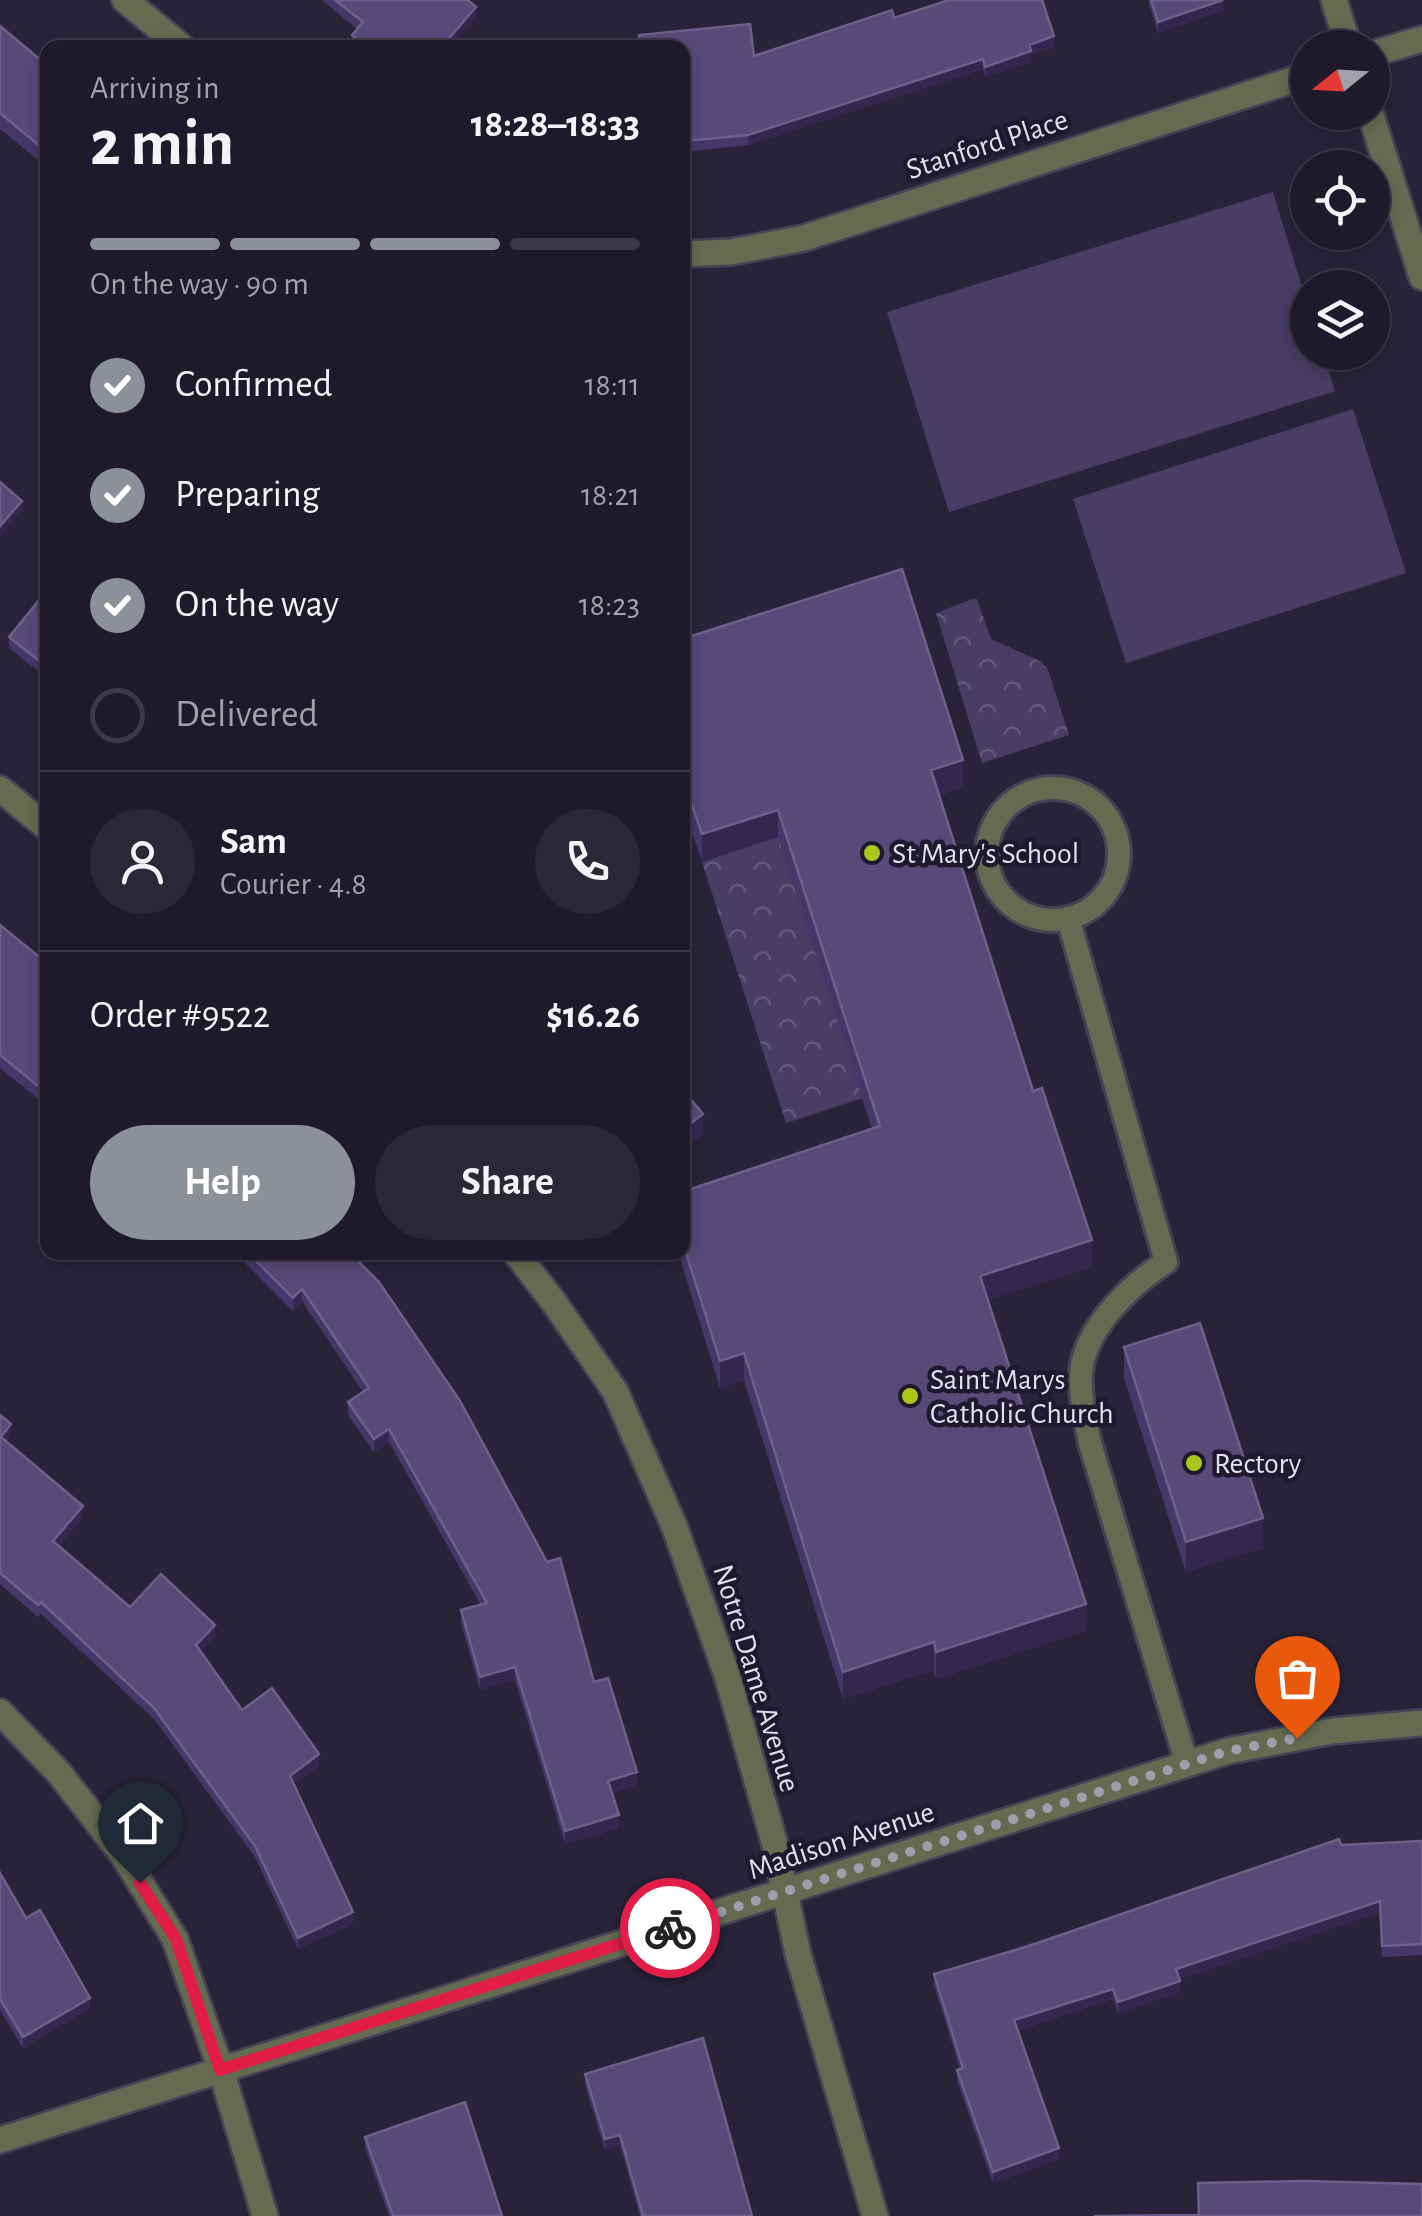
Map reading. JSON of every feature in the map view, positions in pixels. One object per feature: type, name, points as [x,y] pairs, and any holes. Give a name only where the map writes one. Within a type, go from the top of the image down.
[{"type":"street","points":[[125,0],[173,40]]},
{"type":"street","points":[[1334,0],[1343,30]]},
{"type":"street","points":[[1390,48],[1422,38]]},
{"type":"street","name":"Stanford Place","points":[[690,254],[731,252],[804,238],[1290,81]]},
{"type":"street","points":[[1376,130],[1422,278]]},
{"type":"street","points":[[0,789],[40,822]]},
{"type":"street","name":"Notre Dame Avenue","points":[[520,1260],[615,1390],[675,1528],[727,1675],[774,1845],[798,1954],[875,2216]]},
{"type":"street","points":[[0,1712],[59,1772],[123,1854],[176,1939],[265,2216]]},
{"type":"street","name":"Madison Avenue","points":[[0,2140],[1228,1751],[1332,1731],[1422,1723]]},
{"type":"lane","points":[[1062,788],[1092,802],[1113,829],[1119,851],[1116,874],[1106,894],[1089,910],[1068,918],[1048,920],[1027,915],[996,888],[988,868],[987,847],[992,827],[1004,809],[1021,796],[1040,789],[1062,788]]},
{"type":"lane","points":[[1068,918],[1166,1262],[1138,1280],[1099,1327],[1082,1362],[1081,1396],[1090,1444],[1188,1764]]},
{"type":"green space","points":[[1273,192],[1297,270],[1290,270],[1290,370],[1328,370],[1335,391],[949,512],[887,312]]},
{"type":"green space","points":[[1353,409],[1406,573],[1126,663],[1073,499]]},
{"type":"green space","points":[[977,599],[991,639],[1040,661],[1048,670],[1069,735],[982,763],[936,613]]},
{"type":"green space","points":[[788,833],[863,1098],[786,1123],[702,862]]},
{"type":"building","points":[[335,0],[468,0],[476,7],[448,40],[358,40],[352,35],[363,22]]},
{"type":"building","points":[[949,0],[1042,0],[1054,36],[1029,45],[1031,51],[985,67],[983,59],[748,135],[690,141],[690,40],[640,40],[639,35],[750,24],[754,56],[892,10],[894,18]]},
{"type":"building","points":[[1151,0],[1223,0],[1158,22]]},
{"type":"building","points":[[0,26],[40,59],[40,146],[0,113]]},
{"type":"building","points":[[0,482],[22,501],[0,526]]},
{"type":"building","points":[[902,569],[963,760],[931,770],[1033,1091],[1042,1088],[1092,1240],[980,1276],[1086,1604],[936,1652],[934,1642],[843,1672],[744,1353],[720,1361],[688,1260],[690,1189],[880,1126],[778,810],[702,834],[690,799],[690,636]]},
{"type":"building","points":[[40,599],[40,662],[9,637]]},
{"type":"building","points":[[0,925],[40,958],[40,1088],[0,1055]]},
{"type":"building","points":[[690,1099],[703,1114],[690,1124]]},
{"type":"building","points":[[255,1260],[357,1260],[379,1282],[460,1401],[547,1562],[560,1558],[594,1682],[608,1678],[637,1772],[608,1781],[619,1815],[565,1831],[515,1667],[480,1677],[461,1610],[487,1603],[389,1429],[374,1439],[348,1402],[369,1388],[302,1289],[293,1298]]},
{"type":"building","name":"Rectory","points":[[1200,1323],[1263,1518],[1186,1542],[1124,1347]]},
{"type":"building","points":[[0,1415],[11,1424],[1,1437],[83,1506],[53,1541],[130,1607],[161,1574],[215,1625],[196,1645],[242,1710],[272,1688],[319,1754],[290,1776],[353,1912],[298,1938],[255,1846],[154,1708],[41,1602],[38,1605],[0,1573]]},
{"type":"building","points":[[1339,1839],[1341,1845],[1422,1841],[1422,1944],[1382,1946],[1380,1901],[1176,1969],[1180,1981],[1118,2002],[1113,1989],[1014,2020],[1059,2148],[993,2172],[957,2070],[963,2068],[934,1974],[1029,1946]]},
{"type":"building","points":[[0,1873],[26,1918],[40,1910],[90,1998],[23,2037],[0,1999]]},
{"type":"building","points":[[703,2038],[752,2216],[643,2216],[620,2135],[605,2139],[585,2074]]},
{"type":"building","points":[[465,2102],[502,2216],[393,2216],[365,2137]]},
{"type":"building","points":[[1198,2183],[1422,2184],[1422,2216],[1094,2216],[1199,2215]]},
{"type":"way so far","points":[[670,1928],[1228,1751],[1297,1738]]},
{"type":"place","name":"St Mary's School","points":[[872,853]]},
{"type":"place","name":"Saint Marys Catholic Church","points":[[910,1396]]},
{"type":"place","name":"Rectory","points":[[1194,1463]]},
{"type":"route","points":[[140,1883],[176,1939],[220,2070],[670,1928]]}]
